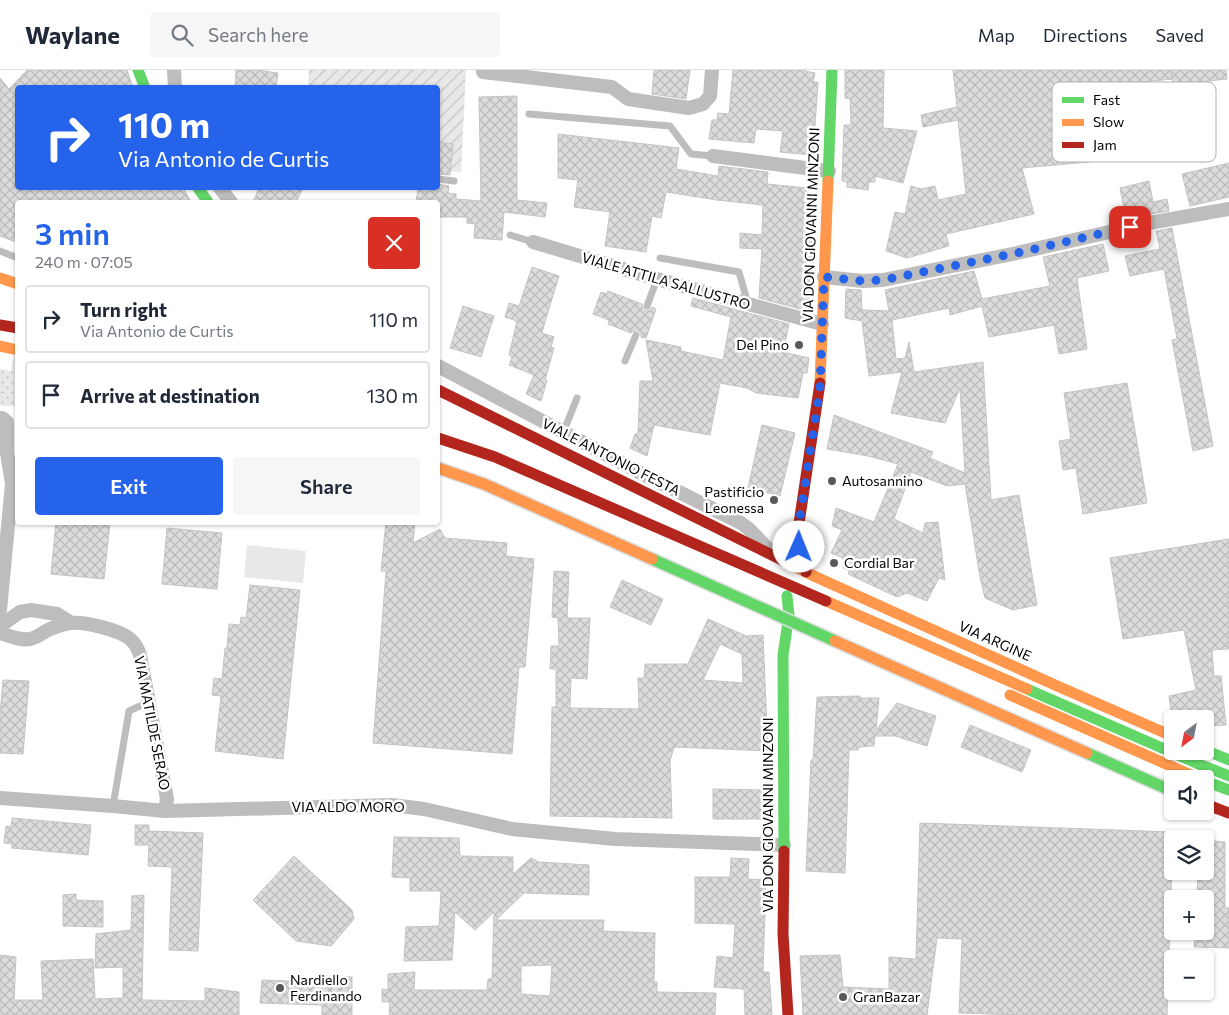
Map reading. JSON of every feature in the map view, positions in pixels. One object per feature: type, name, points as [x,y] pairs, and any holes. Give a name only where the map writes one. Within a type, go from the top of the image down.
[{"type":"main road","points":[[138,70],[144,85]]},
{"type":"main road","name":"VIA DON GIOVANNI MINZONI","points":[[806,572],[799,552],[798,530],[820,388],[832,70]]},
{"type":"main road","points":[[0,278],[15,283]]},
{"type":"main road","points":[[2,325],[15,327]]},
{"type":"main road","points":[[0,346],[15,349]]},
{"type":"main road","name":"VIA ARGINE","points":[[440,391],[785,549],[806,572],[1164,733]]},
{"type":"main road","points":[[440,439],[504,461],[1183,758],[1229,776]]},
{"type":"main road","points":[[440,448],[491,465],[733,573]]},
{"type":"main road","points":[[440,469],[484,484],[1164,787]]},
{"type":"main road","name":"VIA DON GIOVANNI MINZONI","points":[[785,549],[798,530]]},
{"type":"main road","name":"VIA DON GIOVANNI MINZONI","points":[[788,1015],[783,934],[783,655],[789,614],[782,594],[801,603],[789,614]]},
{"type":"main road","points":[[998,690],[1180,770]]},
{"type":"main road","points":[[1214,754],[1229,760]]},
{"type":"main road","points":[[1214,784],[1229,790]]},
{"type":"main road","points":[[1214,807],[1229,813]]},
{"type":"street","points":[[174,70],[175,85]]},
{"type":"street","points":[[483,70],[483,72],[612,87],[628,99],[689,108],[704,104],[710,96],[712,70]]},
{"type":"street","points":[[713,156],[829,171]]},
{"type":"street","points":[[222,190],[229,200]]},
{"type":"street","points":[[824,277],[863,281],[883,280],[1017,253],[1149,223],[1229,208]]},
{"type":"street","name":"VIALE ATTILA SALLUSTRO","points":[[533,242],[657,279],[822,324]]},
{"type":"street","name":"VIALE ANTONIO FESTA","points":[[440,367],[563,433],[741,524],[785,549]]},
{"type":"street","points":[[1,417],[15,419]]},
{"type":"street","points":[[0,610],[15,481],[7,454],[7,422],[1,417]]},
{"type":"street","name":"VIA MATILDE SERAO","points":[[0,626],[20,612],[31,610],[57,614],[71,622],[94,625],[119,632],[129,638],[136,646],[140,655],[150,702],[167,799],[165,812]]},
{"type":"street","name":"VIA MATILDE SERAO","points":[[0,633],[28,640],[50,629],[71,622]]},
{"type":"street","name":"VIA ALDO MORO","points":[[0,798],[113,806],[165,812],[392,805],[424,809],[512,829],[615,839],[784,845]]},
{"type":"lane","points":[[529,114],[670,126],[691,154],[713,156]]},
{"type":"lane","points":[[440,179],[454,181]]},
{"type":"lane","name":"VIALE ATTILA SALLUSTRO","points":[[510,235],[533,242]]},
{"type":"lane","points":[[0,251],[15,257]]},
{"type":"lane","points":[[660,258],[739,272],[748,304]]},
{"type":"lane","points":[[647,306],[657,279]]},
{"type":"lane","points":[[625,361],[636,335]]},
{"type":"lane","points":[[563,433],[577,398]]},
{"type":"lane","points":[[113,806],[129,711],[150,702]]},
{"type":"shaded area","points":[[309,70],[466,70],[461,172],[440,170],[440,85],[308,85]]},
{"type":"shaded area","points":[[15,350],[15,406],[0,406],[0,369],[11,371]]},
{"type":"shaded area","points":[[247,545],[306,551],[303,583],[244,577]]},
{"type":"building","points":[[27,70],[127,70],[132,85],[15,85],[15,190],[184,190],[190,200],[15,200],[15,242],[0,236],[0,78],[9,89]]},
{"type":"building","points":[[236,70],[258,70],[278,73],[276,85],[235,85]]},
{"type":"building","points":[[654,70],[690,70],[686,99],[652,94]]},
{"type":"building","points":[[733,70],[806,70],[815,73],[813,82],[818,82],[813,155],[780,152],[783,131],[756,129],[754,143],[709,139],[712,120],[717,120],[718,113],[729,114]]},
{"type":"building","points":[[845,70],[884,70],[883,128],[917,131],[903,183],[875,176],[875,182],[869,182],[868,190],[847,187],[847,182],[842,181],[844,125],[851,125],[850,99],[845,98]]},
{"type":"building","points":[[953,70],[1226,70],[1227,79],[1200,82],[1173,82],[1171,71],[1172,79],[1144,82],[1052,82],[1052,162],[1088,162],[1022,168],[1034,214],[946,234],[949,246],[907,258],[886,251],[895,212],[905,214],[911,186],[921,189],[935,186],[938,200],[966,194],[958,120],[923,127],[921,115],[957,107]]},
{"type":"building","points":[[517,96],[517,200],[547,203],[545,217],[504,212],[502,240],[474,238],[475,224],[467,223],[467,217],[440,217],[440,200],[416,200],[418,190],[438,191],[440,190],[440,184],[449,186],[448,193],[456,194],[456,199],[481,201],[479,97]]},
{"type":"building","points":[[558,134],[679,148],[676,169],[718,176],[719,166],[768,172],[767,184],[807,188],[805,210],[814,211],[808,311],[759,298],[762,249],[740,248],[740,233],[762,235],[763,205],[666,192],[661,218],[652,216],[646,252],[605,246],[610,212],[574,207],[578,180],[558,178]]},
{"type":"building","points":[[440,142],[453,144],[450,175],[440,174]]},
{"type":"building","points":[[1229,163],[1229,197],[1190,206],[1182,174]]},
{"type":"building","points":[[1149,181],[1153,202],[1167,199],[1169,211],[1126,218],[1120,188]]},
{"type":"building","points":[[258,190],[302,190],[297,200],[254,200]]},
{"type":"building","points":[[1172,228],[1213,446],[1193,451],[1172,340],[1177,339],[1164,269],[1130,276],[1125,256],[1160,249],[1156,231]]},
{"type":"building","points":[[1103,244],[1109,271],[1077,278],[1087,349],[1059,354],[1054,325],[989,337],[982,306],[950,315],[949,308],[892,320],[896,359],[905,358],[909,342],[914,372],[983,362],[991,500],[1019,495],[1037,605],[1013,610],[985,598],[965,484],[947,486],[911,472],[894,519],[923,533],[925,523],[938,522],[945,580],[939,578],[927,601],[907,593],[897,597],[848,574],[849,571],[843,568],[843,558],[831,553],[842,530],[832,526],[836,508],[874,522],[898,464],[868,456],[827,449],[834,415],[933,452],[930,458],[965,473],[960,388],[945,423],[891,413],[902,372],[869,376],[862,321],[845,318],[846,289],[861,290],[862,310],[889,311],[885,290],[974,271],[982,299],[1050,286],[1043,257]]},
{"type":"building","points":[[532,267],[559,276],[542,333],[554,337],[551,347],[554,348],[541,401],[526,394],[534,375],[509,365],[512,357],[509,355],[517,321],[505,317],[509,303],[519,306]]},
{"type":"building","points":[[608,291],[642,304],[643,309],[646,311],[652,307],[656,309],[646,338],[641,337],[638,330],[631,333],[608,324],[609,320],[593,314],[601,292],[607,294]]},
{"type":"building","points":[[693,298],[789,324],[783,352],[809,358],[807,373],[803,373],[798,398],[756,393],[747,388],[720,383],[710,435],[654,425],[647,456],[630,448],[635,434],[638,434],[640,381],[653,381],[646,340],[681,347],[681,351],[723,360],[731,317],[691,306]]},
{"type":"building","points":[[463,306],[494,316],[481,357],[450,348]]},
{"type":"building","points":[[1127,383],[1147,503],[1083,514],[1076,468],[1063,470],[1059,441],[1071,439],[1064,393]]},
{"type":"building","points":[[762,425],[795,433],[780,496],[748,488]]},
{"type":"building","points":[[56,525],[110,525],[104,579],[51,574]]},
{"type":"building","points":[[386,525],[415,525],[413,543],[440,529],[445,538],[507,543],[506,556],[534,559],[525,667],[519,667],[512,754],[373,743],[386,571],[381,571]]},
{"type":"building","points":[[167,528],[222,533],[217,589],[162,584]]},
{"type":"building","points":[[1229,539],[1229,649],[1212,650],[1214,676],[1221,676],[1226,725],[1214,726],[1214,710],[1171,710],[1169,696],[1196,690],[1184,630],[1123,639],[1110,558]]},
{"type":"building","points":[[554,571],[569,572],[567,618],[590,618],[587,679],[571,678],[570,708],[639,709],[638,678],[644,678],[645,664],[688,664],[708,619],[746,636],[763,635],[768,751],[674,747],[670,761],[672,818],[550,816],[552,707],[556,707],[556,669],[550,669],[551,646],[559,646],[558,618],[552,617]],"holes":[[[720,644],[742,654],[743,683],[703,680]]]},
{"type":"building","points":[[622,580],[663,599],[651,625],[610,607]]},
{"type":"building","points":[[250,585],[300,590],[283,759],[215,751],[221,696],[212,695],[214,678],[222,679],[229,624],[240,625],[241,617],[246,618]]},
{"type":"building","points":[[3,680],[29,681],[23,754],[0,753],[0,714]]},
{"type":"building","points":[[860,696],[860,698],[879,698],[876,730],[897,703],[936,716],[927,746],[895,736],[875,736],[874,746],[849,750],[845,873],[806,871],[811,760],[813,760],[817,697]]},
{"type":"building","points":[[970,725],[1031,750],[1022,772],[961,747]]},
{"type":"building","points":[[713,789],[770,790],[769,819],[713,819]]},
{"type":"building","points":[[12,818],[91,825],[88,855],[12,848],[12,844],[4,843],[6,826],[11,827]]},
{"type":"building","points":[[920,823],[1164,832],[1164,880],[1171,880],[1171,890],[1164,890],[1164,940],[1169,940],[1169,950],[1164,950],[1164,1000],[1167,1000],[1167,1015],[959,1013],[962,939],[937,938],[927,1015],[803,1015],[800,956],[840,955],[843,987],[889,989],[889,957],[916,959]]},
{"type":"building","points":[[135,825],[149,825],[149,831],[203,833],[198,951],[169,950],[172,867],[148,866],[149,845],[135,845]]},
{"type":"building","points":[[394,837],[459,838],[460,856],[513,857],[513,874],[531,858],[539,862],[589,865],[589,895],[524,893],[496,920],[604,920],[603,931],[655,933],[654,982],[657,982],[657,992],[716,993],[715,1015],[389,1015],[390,1002],[382,1002],[382,989],[388,990],[388,974],[415,972],[414,990],[487,990],[488,979],[492,979],[494,912],[475,930],[455,912],[452,960],[404,961],[406,927],[439,926],[441,891],[410,891],[410,878],[392,877]],"holes":[[[552,965],[550,996],[521,994],[521,966]]]},
{"type":"building","points":[[1214,841],[1225,842],[1225,908],[1229,908],[1229,948],[1194,947],[1194,940],[1214,940],[1214,890],[1197,890],[1198,880],[1214,880]]},
{"type":"building","points":[[294,856],[352,910],[354,919],[331,946],[296,941],[253,900]]},
{"type":"building","points":[[731,858],[749,859],[748,879],[766,880],[763,972],[769,972],[772,1015],[745,1015],[744,989],[714,987],[717,956],[733,958],[735,924],[695,923],[695,877],[730,877]]},
{"type":"building","points":[[76,894],[76,900],[103,901],[103,927],[63,926],[63,895]]},
{"type":"building","points":[[144,895],[142,1000],[205,1001],[205,988],[239,992],[239,1015],[0,1015],[0,955],[16,957],[14,1000],[43,1000],[41,961],[93,959],[95,999],[123,998],[123,967],[95,968],[96,934],[131,930],[132,896]]},
{"type":"building","points":[[323,976],[352,977],[352,1015],[322,1015],[322,1005],[260,1003],[262,980],[323,982]]},
{"type":"traffic: fast","points":[[138,70],[144,85]]},
{"type":"traffic: fast","points":[[828,181],[832,70]]},
{"type":"traffic: fast","points":[[199,190],[207,200]]},
{"type":"traffic: fast","points":[[652,559],[835,641]]},
{"type":"traffic: fast","points":[[784,851],[783,655],[789,615],[787,596]]},
{"type":"traffic: fast","points":[[1027,689],[1229,776]]},
{"type":"traffic: fast","points":[[1087,753],[1164,787]]},
{"type":"traffic: fast","points":[[1214,754],[1229,760]]},
{"type":"traffic: fast","points":[[1214,784],[1229,790]]},
{"type":"traffic: slow","points":[[820,383],[828,181]]},
{"type":"traffic: slow","points":[[0,278],[15,283]]},
{"type":"traffic: slow","points":[[0,346],[15,349]]},
{"type":"traffic: slow","points":[[440,469],[484,484],[652,559]]},
{"type":"traffic: slow","points":[[790,564],[1164,733]]},
{"type":"traffic: slow","points":[[826,601],[1027,689]]},
{"type":"traffic: slow","points":[[835,641],[1087,753]]},
{"type":"traffic: slow","points":[[1010,695],[1180,770]]},
{"type":"traffic: jam","points":[[0,325],[15,328]]},
{"type":"traffic: jam","points":[[806,572],[801,556],[798,530],[820,383]]},
{"type":"traffic: jam","points":[[440,391],[790,564]]},
{"type":"traffic: jam","points":[[440,439],[495,457],[826,601]]},
{"type":"traffic: jam","points":[[1214,807],[1229,813]]},
{"type":"traffic: jam","points":[[784,851],[783,934],[788,1015]]},
{"type":"place","name":"Del Pino","points":[[799,345]]},
{"type":"place","name":"Autosannino","points":[[832,481]]},
{"type":"place","name":"Pastificio Leonessa","points":[[774,500]]},
{"type":"place","name":"Cordial Bar","points":[[834,563]]},
{"type":"place","name":"Nardiello Ferdinando","points":[[280,988]]},
{"type":"place","name":"GranBazar","points":[[843,997]]},
{"type":"route","points":[[799,547],[798,530],[820,388],[824,277],[863,281],[883,280],[1017,253],[1130,227]]}]
